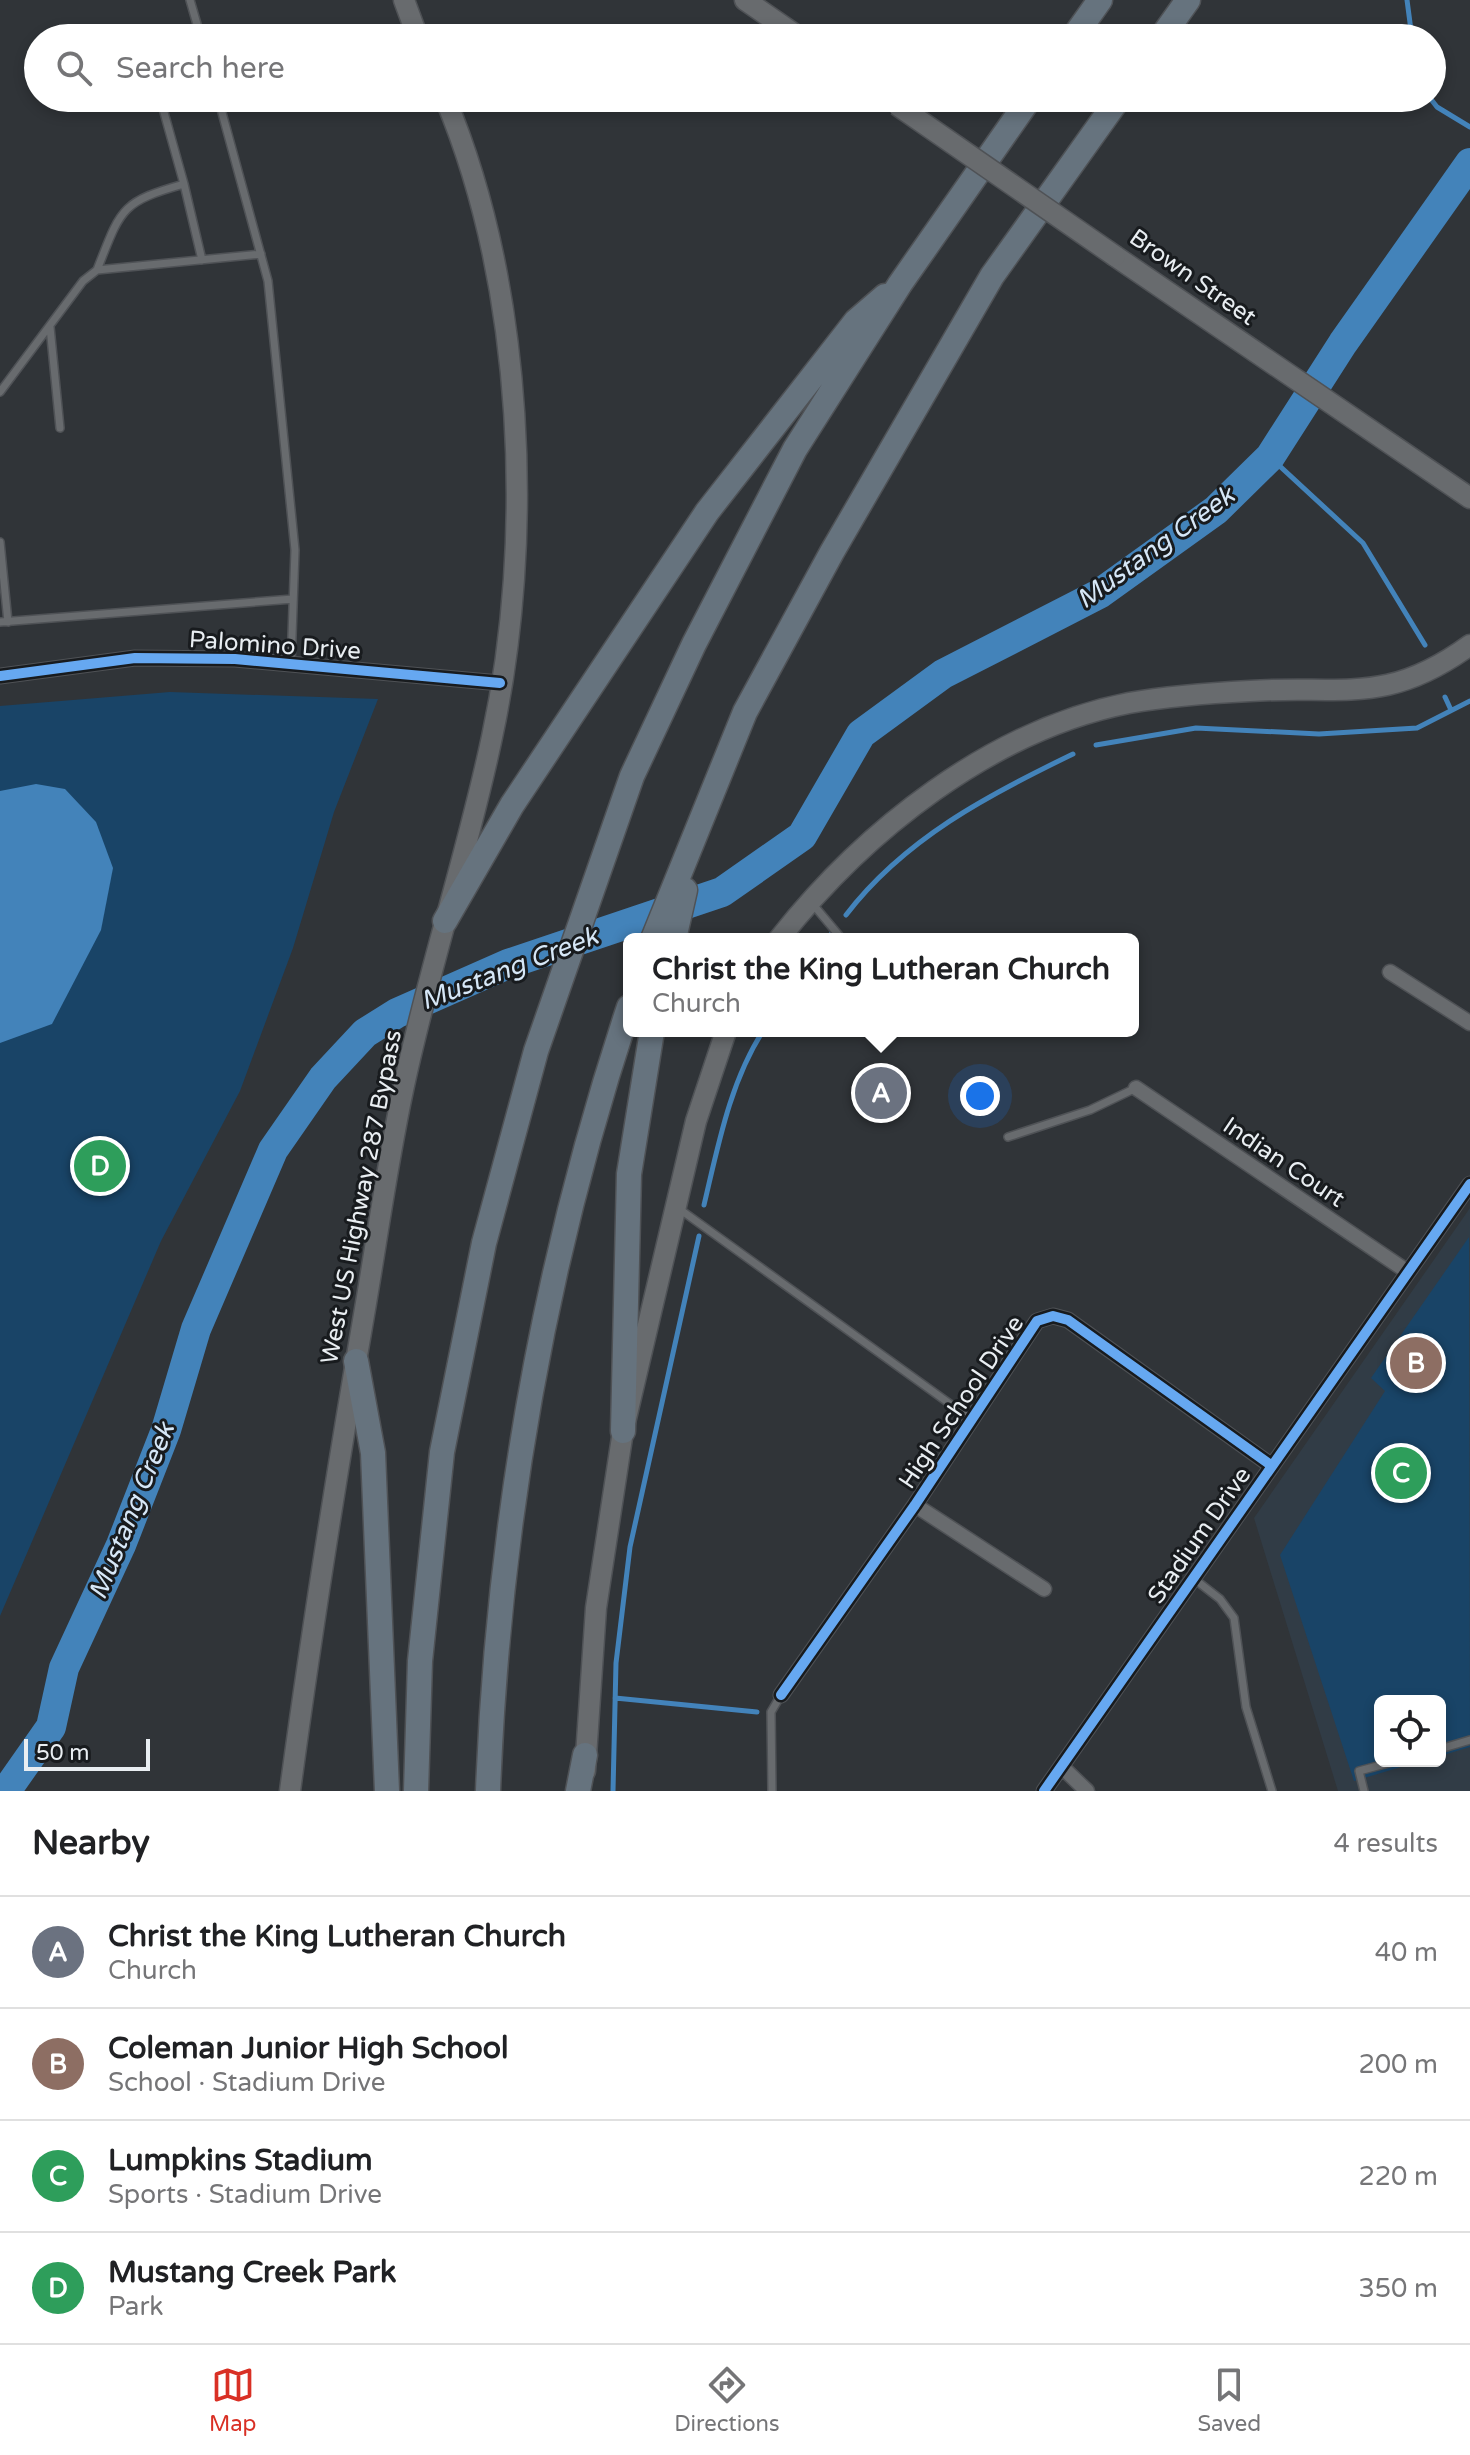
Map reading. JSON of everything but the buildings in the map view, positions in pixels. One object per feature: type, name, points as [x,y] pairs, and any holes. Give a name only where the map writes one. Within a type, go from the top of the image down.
[{"type":"highway","points":[[1083,24],[1100,0]]},
{"type":"highway","points":[[1171,24],[1188,0]]},
{"type":"highway","points":[[416,1791],[420,1661],[442,1452],[484,1243],[536,1051],[632,776],[751,530],[795,449],[900,284],[1020,112]]},
{"type":"highway","points":[[656,933],[745,712],[832,552],[992,276],[1109,112]]},
{"type":"highway","points":[[443,930],[512,805],[707,512],[856,321],[900,284]]},
{"type":"highway","points":[[675,933],[699,829]]},
{"type":"highway","points":[[488,1791],[493,1664],[535,1360],[596,1108],[623,1026]]},
{"type":"highway","points":[[623,1431],[629,1174],[651,1037]]},
{"type":"highway","points":[[356,1361],[373,1453],[387,1791]]},
{"type":"highway","points":[[578,1791],[585,1755]]},
{"type":"main road","points":[[404,0],[413,24]]},
{"type":"main road","points":[[745,0],[780,24]]},
{"type":"main road","name":"West US Highway 287 Bypass","points":[[290,1791],[356,1361],[403,1090],[493,734],[513,593],[514,424],[486,223],[450,112]]},
{"type":"main road","name":"Brown Street","points":[[906,112],[1470,498]]},
{"type":"main road","points":[[784,933],[809,900],[864,843],[957,775],[1020,742],[1071,721],[1127,704],[1254,690],[1364,691],[1399,684],[1450,660],[1470,645]]},
{"type":"main road","points":[[585,1791],[596,1608],[623,1431],[696,1121],[724,1037]]},
{"type":"street","name":"Palomino Drive","points":[[0,676],[135,658],[291,664],[500,683]]},
{"type":"street","points":[[1390,972],[1470,1023]]},
{"type":"street","name":"Indian Court","points":[[1136,1088],[1408,1272]]},
{"type":"street","name":"Stadium Drive","points":[[1044,1791],[1470,1184]]},
{"type":"street","name":"High School Drive","points":[[781,1695],[915,1505],[1032,1326],[1053,1316],[1068,1320],[1272,1466]]},
{"type":"street","points":[[915,1505],[1044,1589]]},
{"type":"street","points":[[1062,1767],[1087,1791]]},
{"type":"lane","points":[[190,0],[197,24]]},
{"type":"lane","points":[[164,112],[202,260]]},
{"type":"lane","points":[[222,112],[268,281],[295,550],[291,664]]},
{"type":"lane","points":[[0,392],[83,281],[97,270],[117,221],[138,197],[184,184]]},
{"type":"lane","points":[[97,270],[261,254]]},
{"type":"lane","points":[[50,327],[60,428]]},
{"type":"lane","points":[[0,542],[4,622],[293,599]]},
{"type":"lane","points":[[809,900],[837,933]]},
{"type":"lane","points":[[1008,1137],[1090,1110],[1136,1088]]},
{"type":"lane","points":[[676,1207],[971,1419]]},
{"type":"lane","points":[[1193,1578],[1220,1599],[1234,1618],[1246,1707],[1272,1791]]},
{"type":"lane","points":[[772,1791],[771,1712],[781,1695]]},
{"type":"lane","points":[[1446,1747],[1470,1740]]},
{"type":"lane","points":[[1364,1791],[1359,1771],[1374,1767]]},
{"type":"shaded area","points":[[170,692],[378,699],[334,812],[293,948],[240,1091],[161,1241],[0,1616],[0,706]]},
{"type":"shaded area","points":[[36,784],[65,789],[96,822],[113,868],[101,930],[52,1024],[0,1043],[0,791]]},
{"type":"shaded area","points":[[1470,1208],[1470,1791],[1338,1791],[1254,1518]]},
{"type":"shaded area","points":[[1469,1237],[1470,1747],[1446,1754],[1446,1695],[1374,1695],[1374,1767],[1401,1767],[1354,1781],[1280,1555],[1385,1391],[1371,1378]]},
{"type":"waterway","points":[[1407,0],[1410,24]]},
{"type":"waterway","points":[[1445,112],[1470,127]]},
{"type":"waterway","name":"Mustang Creek","points":[[6,1791],[51,1727],[64,1668],[121,1545],[166,1430],[196,1329],[273,1150],[323,1078],[365,1033],[397,1013],[508,964],[722,892],[802,836],[861,734],[943,674],[1099,594],[1216,510],[1270,457],[1343,343],[1470,163]]},
{"type":"waterway","points":[[1270,457],[1363,543],[1425,645]]},
{"type":"waterway","points":[[1445,697],[1451,710]]},
{"type":"waterway","points":[[1096,745],[1196,728],[1319,734],[1417,728],[1470,701]]},
{"type":"waterway","points":[[846,915],[894,864],[949,821],[1073,754]]},
{"type":"waterway","points":[[704,1205],[734,1093],[760,1037]]},
{"type":"waterway","points":[[613,1791],[616,1663],[630,1547],[699,1236]]},
{"type":"waterway","points":[[615,1698],[757,1712]]},
{"type":"cycle path","points":[[0,676],[135,658],[235,659],[500,683]]},
{"type":"cycle path","points":[[1044,1791],[1470,1184]]},
{"type":"cycle path","points":[[781,1695],[915,1505],[1037,1321],[1053,1316],[1068,1320],[1272,1466]]},
{"type":"place","name":"Christ the King Lutheran Church","points":[[881,1093]]},
{"type":"place","name":"Mustang Creek Park","points":[[100,1166]]},
{"type":"place","name":"Coleman Junior High School","points":[[1416,1363]]},
{"type":"place","name":"Lumpkins Stadium","points":[[1401,1473]]}]
